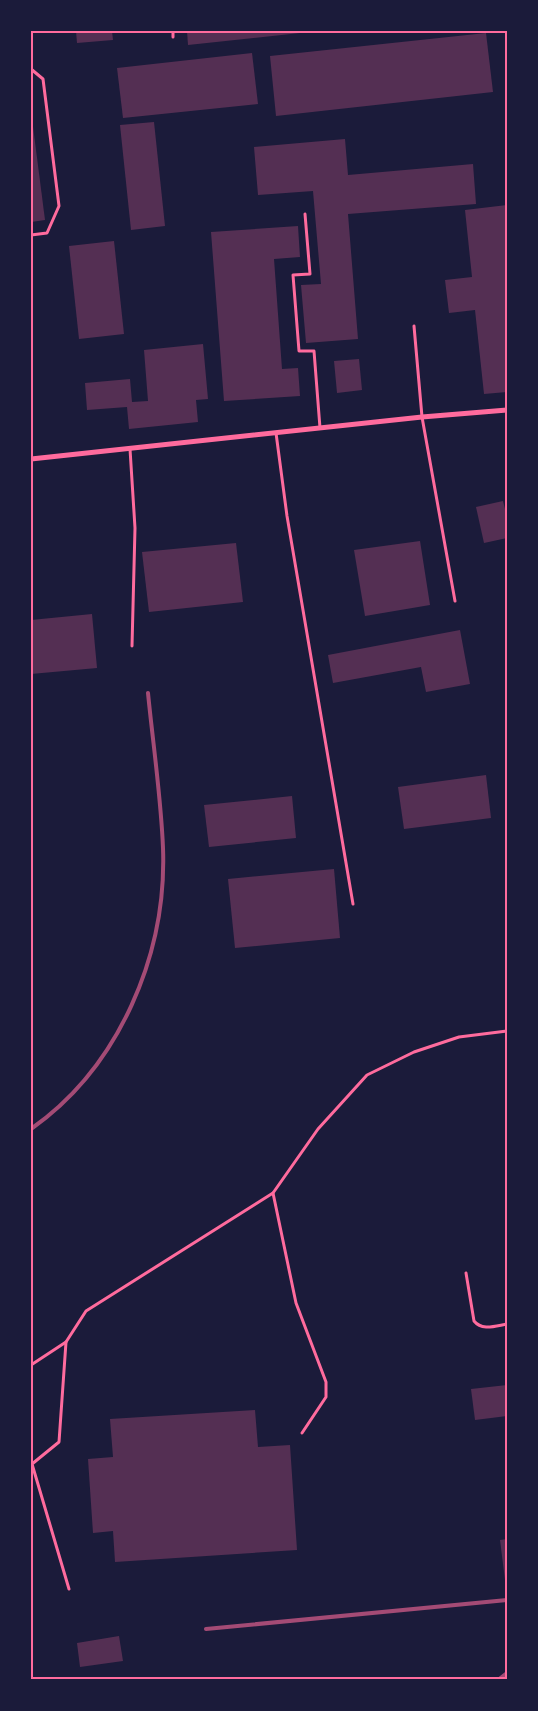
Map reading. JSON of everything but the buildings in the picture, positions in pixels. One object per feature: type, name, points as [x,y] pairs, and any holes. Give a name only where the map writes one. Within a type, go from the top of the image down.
[{"type":"street","points":[[31,459],[276,432],[507,410]]},
{"type":"lane","points":[[172,31],[173,37]]},
{"type":"lane","points":[[31,69],[44,79],[59,206],[47,233],[31,235]]},
{"type":"lane","points":[[305,214],[310,274],[293,275],[299,352],[314,351],[320,428]]},
{"type":"lane","points":[[414,326],[422,417],[455,601]]},
{"type":"lane","points":[[276,432],[287,516],[353,904]]},
{"type":"lane","points":[[130,448],[135,528],[132,646]]},
{"type":"lane","points":[[31,1365],[66,1342],[86,1311],[273,1194],[318,1130],[367,1074],[414,1052],[459,1037],[507,1031]]},
{"type":"lane","points":[[273,1194],[296,1303],[326,1382],[326,1397],[302,1434]]},
{"type":"lane","points":[[466,1273],[474,1321],[478,1326],[483,1328],[507,1324]]},
{"type":"lane","points":[[66,1342],[59,1442],[32,1464],[70,1589]]},
{"type":"railway","points":[[31,1129],[62,1104],[89,1074],[112,1041],[132,1005],[146,968],[156,928],[162,888],[163,848],[159,790],[148,693]]},
{"type":"railway","points":[[206,1629],[507,1600]]},
{"type":"railway","points":[[498,1680],[507,1673]]}]
